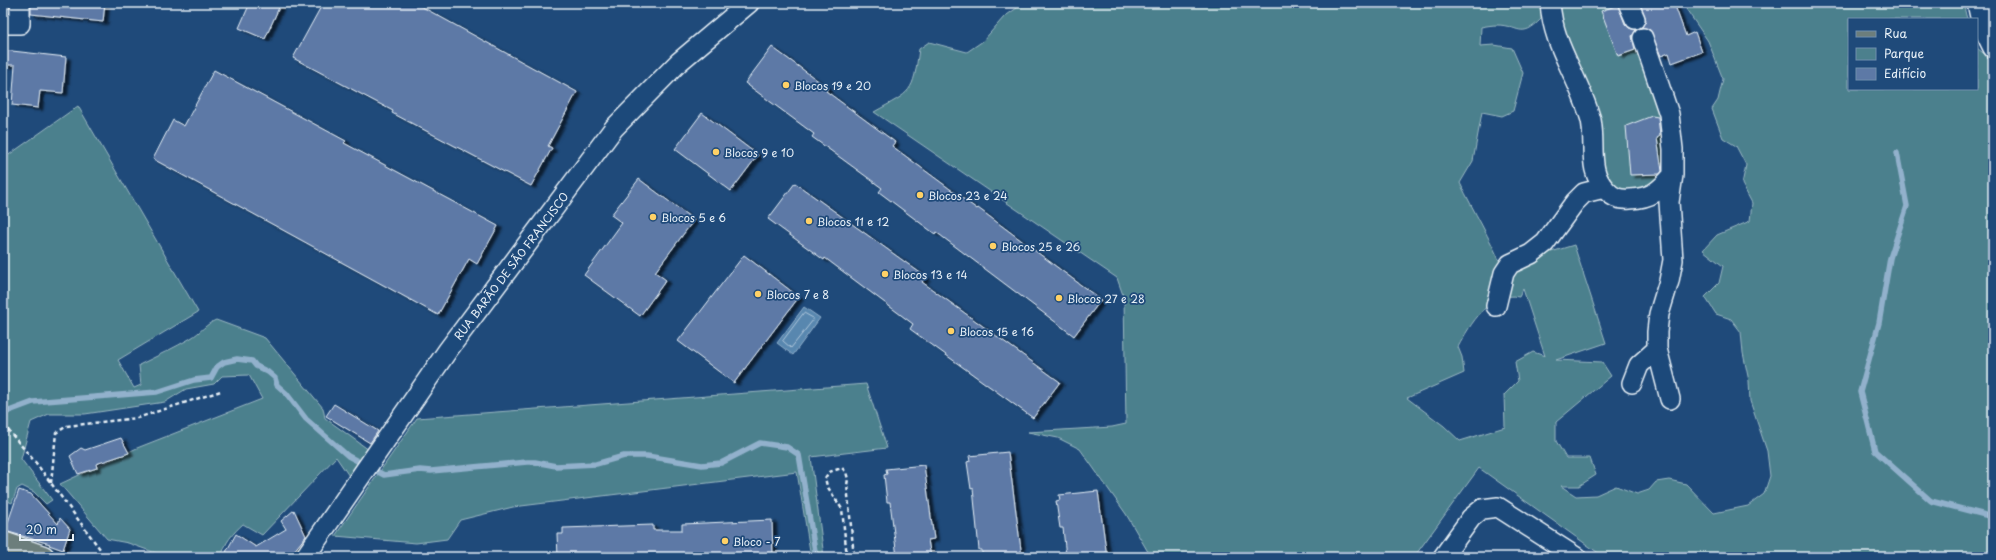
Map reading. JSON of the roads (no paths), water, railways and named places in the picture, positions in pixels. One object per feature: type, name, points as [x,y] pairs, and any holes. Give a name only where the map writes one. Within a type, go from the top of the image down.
[{"type":"main road","points":[[3,543],[43,557]]},
{"type":"street","points":[[14,28],[20,3]]},
{"type":"street","name":"RUA BARÃO DE SÃO FRANCISCO","points":[[305,557],[361,477],[376,452],[448,350],[614,128],[731,9],[749,3]]},
{"type":"street","points":[[1550,3],[1554,32],[1584,99],[1591,121],[1595,172],[1598,183],[1610,194],[1620,200],[1648,197],[1661,189],[1673,175]]},
{"type":"street","points":[[1977,3],[1982,26],[1993,48]]},
{"type":"street","points":[[1643,38],[1669,114],[1673,175],[1669,202],[1673,260],[1669,281],[1659,314],[1657,349],[1670,399]]},
{"type":"street","points":[[1496,306],[1504,273],[1510,264],[1530,254],[1545,243],[1575,202],[1584,193],[1604,188]]},
{"type":"street","points":[[1632,383],[1639,365],[1657,349]]},
{"type":"street","points":[[1443,557],[1471,518],[1482,509],[1498,507],[1576,557]]},
{"type":"water","points":[[804,307],[820,318],[793,355],[777,343]]},
{"type":"waterway","points":[[1897,153],[1907,206],[1890,258],[1879,323],[1860,392],[1875,451],[1931,501],[1993,517]]},
{"type":"waterway","points":[[3,415],[9,411],[33,402],[157,392],[194,380],[211,378],[217,367],[224,362],[237,359],[252,361],[256,366],[268,372],[275,378],[277,385],[286,393],[306,419],[348,456],[384,475],[420,470],[431,471],[527,462],[556,466],[596,464],[624,456],[647,456],[702,465],[721,463],[760,443],[787,447],[799,455],[816,557]]},
{"type":"place","name":"Blocos 19 e 20","points":[[786,85]]},
{"type":"place","name":"Blocos 9 e 10","points":[[716,152]]},
{"type":"place","name":"Blocos 23 e 24","points":[[920,195]]},
{"type":"place","name":"Blocos 5 e 6","points":[[653,217]]},
{"type":"place","name":"Blocos 11 e 12","points":[[809,221]]},
{"type":"place","name":"Blocos 25 e 26","points":[[993,246]]},
{"type":"place","name":"Blocos 13 e 14","points":[[885,274]]},
{"type":"place","name":"Blocos 7 e 8","points":[[758,294]]},
{"type":"place","name":"Blocos 27 e 28","points":[[1059,298]]},
{"type":"place","name":"Blocos 15 e 16","points":[[951,331]]},
{"type":"place","name":"Bloco - 7","points":[[725,541]]}]
